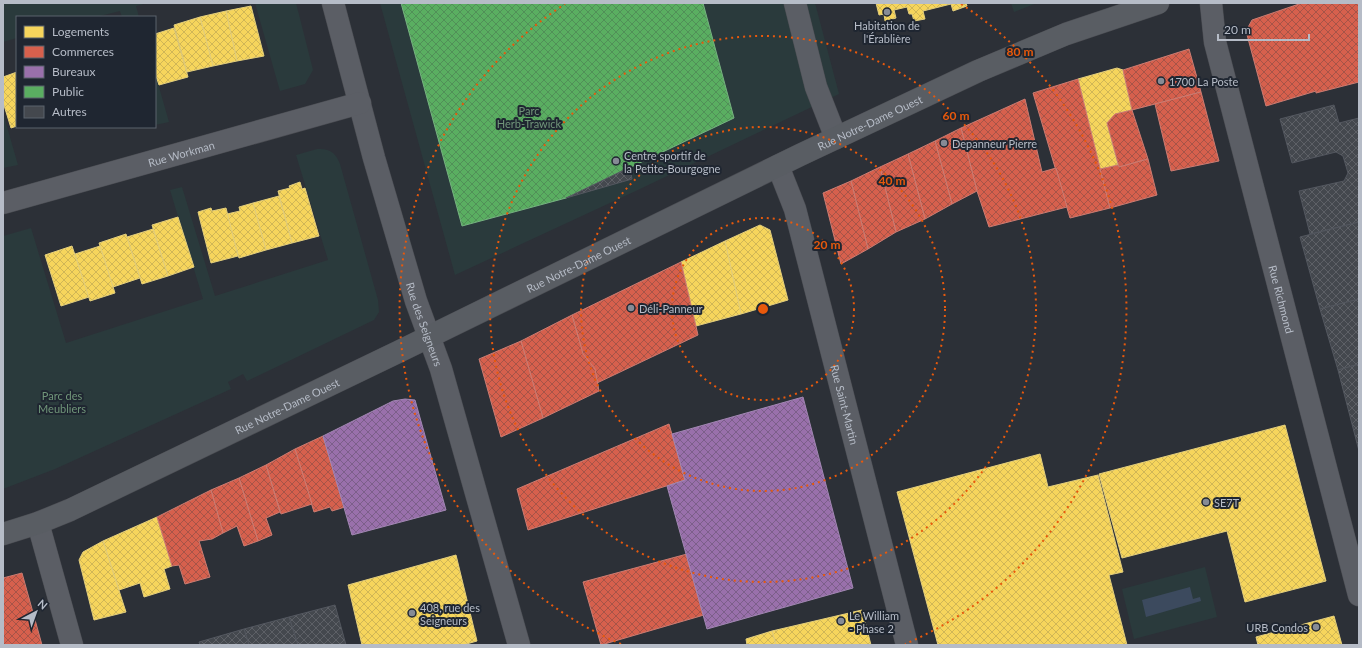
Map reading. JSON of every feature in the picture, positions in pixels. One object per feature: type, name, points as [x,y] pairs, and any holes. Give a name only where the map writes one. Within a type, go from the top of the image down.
[{"type":"main road","name":"Rue Notre-Dame Ouest","points":[[3,534],[38,523],[75,507],[836,138],[1020,52],[1066,34],[1158,3]]},
{"type":"street","name":"Rue des Seigneurs","points":[[334,3],[374,158],[416,301],[441,369],[519,645]]},
{"type":"street","points":[[795,3],[816,87],[836,138]]},
{"type":"street","name":"Rue Richmond","points":[[1211,3],[1215,42],[1359,595]]},
{"type":"street","name":"Rue Workman","points":[[3,203],[360,103]]},
{"type":"street","name":"Rue Saint-Martin","points":[[778,166],[796,209],[906,645]]},
{"type":"street","points":[[38,523],[72,645]]},
{"type":"green space","points":[[3,3],[147,3],[136,6],[139,16],[122,16],[120,11],[100,16],[16,16],[16,38],[3,42]]},
{"type":"green space","points":[[255,3],[296,3],[313,70],[305,84],[280,91]]},
{"type":"green space","name":"Parc Herb-Trawick","points":[[380,3],[815,3],[839,94],[455,275]]},
{"type":"green space","points":[[1011,3],[1037,3],[1014,12]]},
{"type":"green space","points":[[156,76],[169,122],[156,125]]},
{"type":"green space","points":[[3,113],[18,165],[3,168]]},
{"type":"green space","name":"Parc des Meubliers","points":[[317,149],[329,150],[337,157],[340,164],[378,300],[379,312],[374,320],[247,381],[243,374],[228,382],[231,389],[55,469],[3,489],[3,236],[31,228],[66,343],[203,299],[170,190],[182,187],[215,296],[328,260],[296,155]]},
{"type":"green space","points":[[1205,567],[1217,617],[1134,639],[1122,589]]},
{"type":"water","points":[[1190,587],[1193,599],[1200,597],[1201,601],[1146,617],[1142,600]]},
{"type":"building: Logements","name":"Habitation de l'Érablière","points":[[876,3],[966,3],[967,6],[953,11],[951,4],[923,11],[925,19],[914,21],[912,14],[909,14],[907,7],[894,10],[896,18],[885,21],[884,14],[879,15]]},
{"type":"building: Logements","points":[[251,6],[264,56],[237,61],[226,11]]},
{"type":"building: Logements","points":[[226,11],[237,61],[213,66],[200,17]]},
{"type":"building: Logements","points":[[200,17],[213,66],[187,72],[174,25]]},
{"type":"building: Logements","points":[[174,28],[188,77],[159,85],[156,76],[156,34]]},
{"type":"building: Logements","points":[[1117,68],[1123,70],[1132,110],[1115,114],[1107,123],[1118,165],[1100,169],[1078,79]]},
{"type":"building: Logements","points":[[16,72],[16,126],[11,128],[3,102],[3,77]]},
{"type":"building: Logements","points":[[300,182],[302,189],[305,188],[319,236],[292,243],[278,191],[290,188],[289,186]]},
{"type":"building: Logements","points":[[279,196],[292,243],[266,250],[253,203]]},
{"type":"building: Logements","points":[[253,203],[266,250],[239,258],[227,214],[240,211],[239,207]]},
{"type":"building: Logements","points":[[211,208],[212,211],[226,208],[238,256],[211,263],[198,212]]},
{"type":"building: Logements","points":[[178,217],[194,267],[168,276],[152,225]]},
{"type":"building: Logements","points":[[760,225],[770,230],[788,300],[741,314],[725,241]]},
{"type":"building: Logements","points":[[153,229],[168,276],[142,284],[127,237]]},
{"type":"building: Logements","points":[[126,234],[140,278],[113,287],[99,243]]},
{"type":"building: Logements","points":[[725,241],[741,314],[696,326],[681,262]]},
{"type":"building: Logements","points":[[72,246],[89,297],[61,306],[45,255]]},
{"type":"building: Logements","points":[[100,246],[115,293],[90,301],[75,254]]},
{"type":"building: Logements","name":"SE7T","points":[[1285,425],[1326,581],[1245,602],[1227,531],[1122,558],[1099,474]]},
{"type":"building: Logements","points":[[1040,454],[1048,487],[1098,475],[1123,572],[1109,575],[1127,645],[938,645],[897,492]]},
{"type":"building: Logements","points":[[157,517],[172,566],[164,569],[170,589],[144,597],[140,583],[119,590],[103,541]]},
{"type":"building: Logements","points":[[103,541],[126,612],[94,620],[79,560],[83,552]]},
{"type":"building: Logements","name":"408, rue des Seigneurs","points":[[456,555],[477,641],[463,645],[362,645],[348,585]]},
{"type":"building: Logements","name":"Le William - Phase 2","points":[[862,610],[871,645],[776,645],[772,631]]},
{"type":"building: Logements","name":"URB Condos","points":[[1334,616],[1342,645],[1258,645],[1256,637]]},
{"type":"building: Logements","points":[[772,631],[776,645],[747,645],[746,639]]},
{"type":"building: Commerces","points":[[1302,3],[1359,3],[1359,82],[1316,93],[1316,91],[1266,106],[1246,31],[1252,20]]},
{"type":"building: Commerces","name":"1700 La Poste","points":[[1189,49],[1201,92],[1132,110],[1123,70]]},
{"type":"building: Commerces","points":[[1078,79],[1110,208],[1070,218],[1033,93]]},
{"type":"building: Commerces","points":[[1201,92],[1219,161],[1171,171],[1155,104]]},
{"type":"building: Commerces","points":[[1025,99],[1042,172],[1056,168],[1067,207],[989,227],[977,191],[961,128]]},
{"type":"building: Commerces","points":[[1132,110],[1148,159],[1119,167],[1107,123],[1115,114]]},
{"type":"building: Commerces","points":[[961,128],[977,191],[952,204],[935,141]]},
{"type":"building: Commerces","points":[[935,141],[952,204],[925,219],[908,154]]},
{"type":"building: Commerces","points":[[908,154],[925,219],[896,232],[880,167]]},
{"type":"building: Commerces","points":[[1148,159],[1157,195],[1110,208],[1100,169],[1118,165],[1119,167]]},
{"type":"building: Commerces","points":[[880,167],[896,232],[868,249],[851,181]]},
{"type":"building: Commerces","points":[[851,181],[868,249],[841,264],[823,193]]},
{"type":"building: Commerces","points":[[681,262],[698,335],[597,383],[595,369],[583,354],[572,315]]},
{"type":"building: Commerces","points":[[572,315],[583,354],[595,369],[599,391],[543,418],[521,341]]},
{"type":"building: Commerces","points":[[521,341],[543,418],[501,437],[479,359]]},
{"type":"building: Commerces","points":[[669,424],[685,480],[528,530],[517,489]]},
{"type":"building: Commerces","points":[[323,436],[345,507],[332,511],[330,507],[314,512],[295,449]]},
{"type":"building: Commerces","points":[[295,449],[312,504],[281,514],[266,465]]},
{"type":"building: Commerces","points":[[266,465],[280,512],[266,518],[272,535],[258,541],[239,478]]},
{"type":"building: Commerces","points":[[239,478],[258,541],[244,546],[237,526],[223,533],[211,490]]},
{"type":"building: Commerces","points":[[211,490],[223,533],[212,539],[199,541],[210,577],[185,584],[179,565],[172,566],[157,517]]},
{"type":"building: Commerces","points":[[687,554],[704,615],[601,645],[583,582]]},
{"type":"building: Commerces","points":[[22,573],[42,645],[3,645],[3,578]]},
{"type":"building: Bureaux","points":[[803,397],[853,588],[707,629],[667,486],[685,480],[672,434]]},
{"type":"building: Bureaux","points":[[405,399],[415,400],[446,510],[352,535],[323,436],[393,401]]},
{"type":"building: Public","name":"Parc Herb-Trawick","points":[[401,3],[703,3],[734,118],[566,198],[462,226]]},
{"type":"building: Autres","points":[[1334,105],[1339,123],[1359,118],[1359,222],[1310,234],[1299,191],[1344,181],[1348,173],[1343,156],[1336,152],[1292,163],[1280,119]]},
{"type":"building: Autres","points":[[630,168],[632,179],[566,198],[622,171]]},
{"type":"building: Autres","points":[[1359,222],[1359,299],[1320,309],[1300,237]]},
{"type":"building: Autres","points":[[1359,299],[1359,364],[1338,370],[1320,309]]},
{"type":"building: Autres","points":[[1359,364],[1359,451],[1338,370]]},
{"type":"building: Autres","points":[[335,605],[346,645],[298,645],[289,617]]},
{"type":"building: Autres","points":[[289,617],[298,645],[249,645],[244,629]]},
{"type":"building: Autres","points":[[244,629],[249,645],[200,645],[199,642]]},
{"type":"place","name":"Habitation de l'Érablière","points":[[887,12]]},
{"type":"place","name":"1700 La Poste","points":[[1161,81]]},
{"type":"place","name":"Depanneur Pierre","points":[[944,143]]},
{"type":"place","name":"Centre sportif de la Petite-Bourgogne","points":[[616,161]]},
{"type":"place","name":"Déli-Panneur","points":[[631,308]]},
{"type":"place","name":"SE7T","points":[[1206,502]]},
{"type":"place","name":"408, rue des Seigneurs","points":[[412,613]]},
{"type":"place","name":"Le William - Phase 2","points":[[841,621]]},
{"type":"place","name":"URB Condos","points":[[1316,627]]}]
